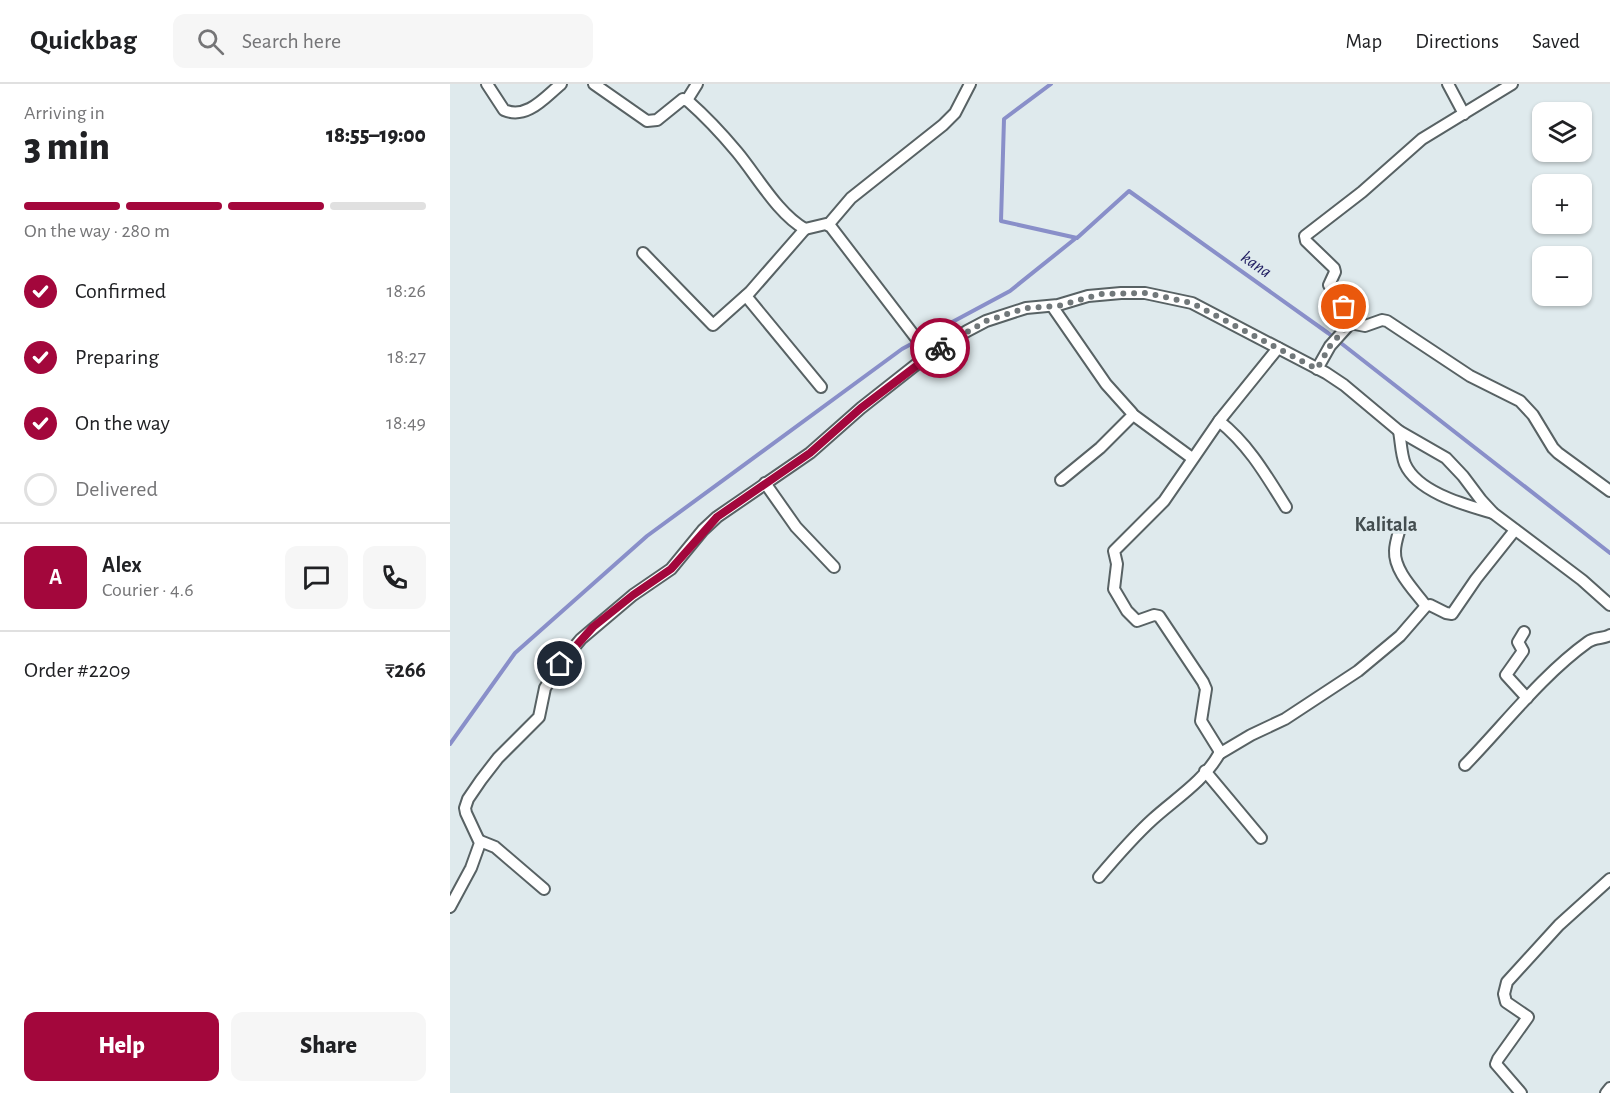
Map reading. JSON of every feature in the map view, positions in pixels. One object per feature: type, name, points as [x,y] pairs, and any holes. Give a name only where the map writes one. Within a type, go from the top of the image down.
[{"type":"street","points":[[487,84],[500,106],[516,113],[533,107],[561,84]]},
{"type":"street","points":[[594,84],[647,121],[657,120],[680,101],[687,100],[697,84]]},
{"type":"street","points":[[643,253],[712,324],[746,296],[805,229],[828,225],[851,198],[950,119],[970,84]]},
{"type":"street","points":[[1448,84],[1464,114]]},
{"type":"street","points":[[1317,369],[1335,340],[1349,324],[1349,317],[1329,285],[1335,272],[1334,268],[1306,241],[1305,236],[1362,192],[1422,138],[1512,84]]},
{"type":"street","points":[[687,100],[736,150],[795,223],[805,229]]},
{"type":"street","points":[[828,225],[929,355]]},
{"type":"street","points":[[450,907],[479,848],[480,841],[466,813],[468,799],[498,758],[538,717],[545,688],[560,664],[593,627],[633,595],[671,569],[709,523],[810,453],[861,408],[929,355],[986,321],[1026,308],[1052,306],[1101,294],[1146,293],[1169,296],[1192,303],[1344,385],[1399,431],[1446,458],[1493,513],[1582,580],[1610,605]]},
{"type":"street","points":[[746,296],[821,387]]},
{"type":"street","points":[[1052,306],[1106,384],[1131,414],[1192,459]]},
{"type":"street","points":[[1349,324],[1365,326],[1382,320],[1387,321],[1470,376],[1515,397],[1533,414],[1558,453],[1610,491]]},
{"type":"street","points":[[1219,754],[1201,722],[1206,689],[1198,672],[1159,616],[1154,615],[1137,621],[1133,619],[1114,586],[1118,564],[1113,553],[1115,548],[1154,513],[1219,421],[1278,348]]},
{"type":"street","points":[[1061,480],[1100,448],[1131,414]]},
{"type":"street","points":[[1219,421],[1251,452],[1286,507]]},
{"type":"street","points":[[1399,431],[1406,465],[1418,481],[1454,500],[1493,513]]},
{"type":"street","points":[[765,483],[796,528],[834,567]]},
{"type":"street","points":[[1400,528],[1394,553],[1395,559],[1408,583],[1426,606]]},
{"type":"street","points":[[1099,877],[1117,854],[1152,820],[1183,795],[1219,754],[1251,735],[1282,721],[1358,671],[1400,636],[1426,606],[1430,604],[1449,614],[1453,613],[1476,579],[1515,530]]},
{"type":"street","points":[[1524,632],[1518,643],[1523,651],[1506,675],[1527,698]]},
{"type":"street","points":[[1465,765],[1527,698],[1587,643],[1610,635]]},
{"type":"street","points":[[1205,771],[1261,838]]},
{"type":"street","points":[[480,841],[495,847],[544,889]]},
{"type":"street","points":[[1521,1093],[1496,1064],[1528,1017],[1506,1002],[1504,994],[1508,982],[1559,925],[1610,879]]},
{"type":"street","points":[[1606,1093],[1610,1088]]},
{"type":"waterway","name":"kana","points":[[1051,84],[1004,119],[1001,221],[1077,238],[1129,191],[1328,333],[1610,553]]},
{"type":"waterway","points":[[450,744],[515,653],[647,536],[902,349],[1010,291],[1076,238]]},
{"type":"way so far","points":[[940,348],[986,321],[1026,308],[1058,306],[1101,294],[1146,293],[1169,296],[1192,303],[1317,369],[1330,346],[1349,324],[1349,317],[1344,307]]},
{"type":"district","name":"Kalitala","points":[[1386,525]]},
{"type":"route","points":[[560,664],[593,627],[633,595],[671,569],[709,523],[810,453],[861,408],[940,348]]}]
